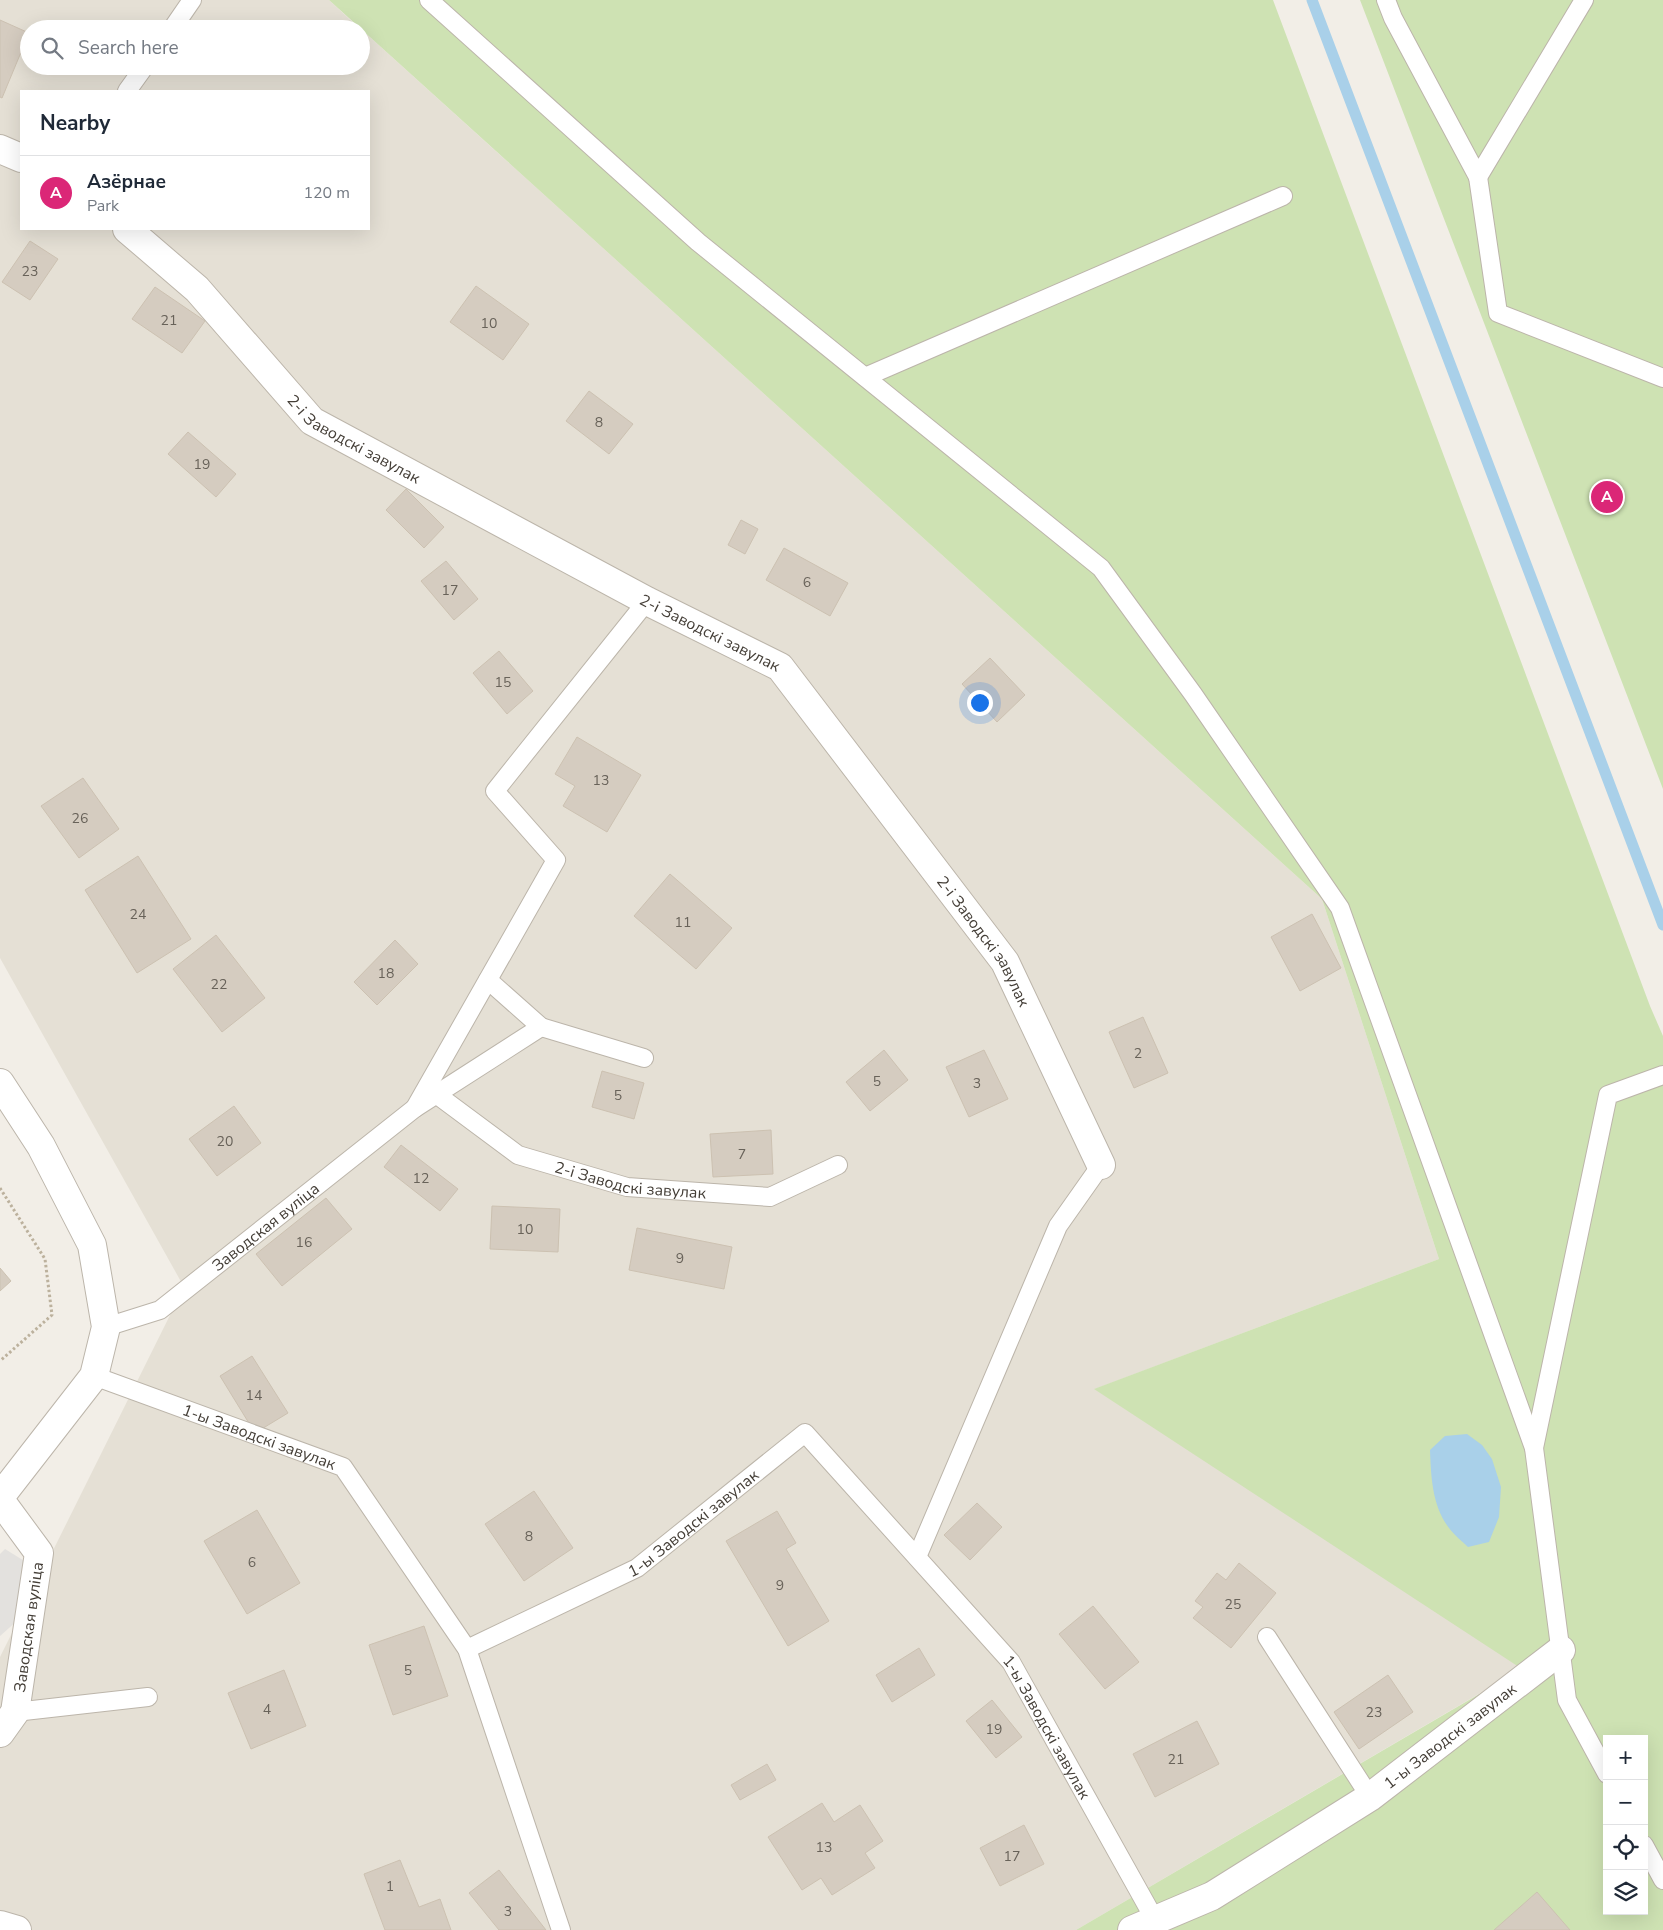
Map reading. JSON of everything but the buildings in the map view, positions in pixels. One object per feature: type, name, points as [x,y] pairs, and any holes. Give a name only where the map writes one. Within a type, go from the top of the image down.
[{"type":"street","points":[[0,149],[20,158]]},
{"type":"street","name":"2-і Заводскі завулак","points":[[128,230],[197,289],[312,421],[647,600],[780,667],[1005,962],[1101,1165]]},
{"type":"street","name":"Заводская вуліца","points":[[0,1083],[41,1146],[92,1245],[106,1327],[94,1376],[0,1498],[39,1553],[8,1722]]},
{"type":"street","name":"1-ы Заводскі завулак","points":[[1144,1925],[1212,1896],[1370,1798],[1561,1650]]},
{"type":"street","points":[[0,1925],[17,1930]]},
{"type":"lane","points":[[178,20],[192,0]]},
{"type":"lane","points":[[429,0],[698,242],[1101,568],[1193,694],[1340,908],[1534,1448],[1567,1700],[1603,1767]]},
{"type":"lane","points":[[1386,0],[1393,18],[1478,177],[1498,313],[1663,378]]},
{"type":"lane","points":[[1478,177],[1584,0]]},
{"type":"lane","points":[[128,90],[139,75]]},
{"type":"lane","points":[[865,377],[1284,196]]},
{"type":"lane","points":[[415,1108],[556,860],[495,790],[647,600]]},
{"type":"lane","points":[[488,980],[541,1028],[644,1058]]},
{"type":"lane","name":"Заводская вуліца","points":[[106,1327],[160,1310],[415,1108],[541,1028]]},
{"type":"lane","points":[[1534,1448],[1608,1096],[1663,1075]]},
{"type":"lane","name":"2-і Заводскі завулак","points":[[436,1094],[518,1155],[627,1187],[770,1197],[838,1165]]},
{"type":"lane","name":"2-і Заводскі завулак","points":[[917,1557],[1058,1226],[1101,1165]]},
{"type":"lane","name":"1-ы Заводскі завулак","points":[[94,1376],[343,1467],[467,1650],[637,1568],[805,1433],[1011,1662],[1144,1925]]},
{"type":"lane","points":[[1267,1637],[1370,1798]]},
{"type":"lane","points":[[467,1650],[561,1930]]},
{"type":"lane","points":[[8,1722],[148,1697]]},
{"type":"lane","points":[[1648,1852],[1663,1880]]},
{"type":"path","points":[[0,1188],[45,1259],[52,1315],[0,1361]]},
{"type":"shaded area","points":[[0,0],[329,0],[350,20],[20,20],[20,75],[370,75],[370,37],[1322,899],[1439,1259],[1095,1389],[1523,1668],[1076,1930],[0,1930],[0,1657],[184,1287],[0,958]]},
{"type":"shaded area","points":[[5,1549],[34,1567],[18,1620],[0,1636],[0,1554]]},
{"type":"green space","points":[[329,0],[1273,0],[1650,1006],[1663,1036],[1663,1930],[1076,1930],[1522,1669],[1094,1389],[1439,1259],[1322,899],[370,37],[370,20],[351,20]]},
{"type":"green space","points":[[1360,0],[1663,0],[1663,789]]},
{"type":"water","points":[[1467,1434],[1482,1445],[1492,1459],[1501,1487],[1499,1517],[1489,1542],[1468,1547],[1451,1531],[1439,1510],[1432,1480],[1430,1450],[1445,1436]]},
{"type":"waterway","points":[[1312,0],[1663,925]]},
{"type":"place","name":"Азёрнае","points":[[1607,497]]}]
